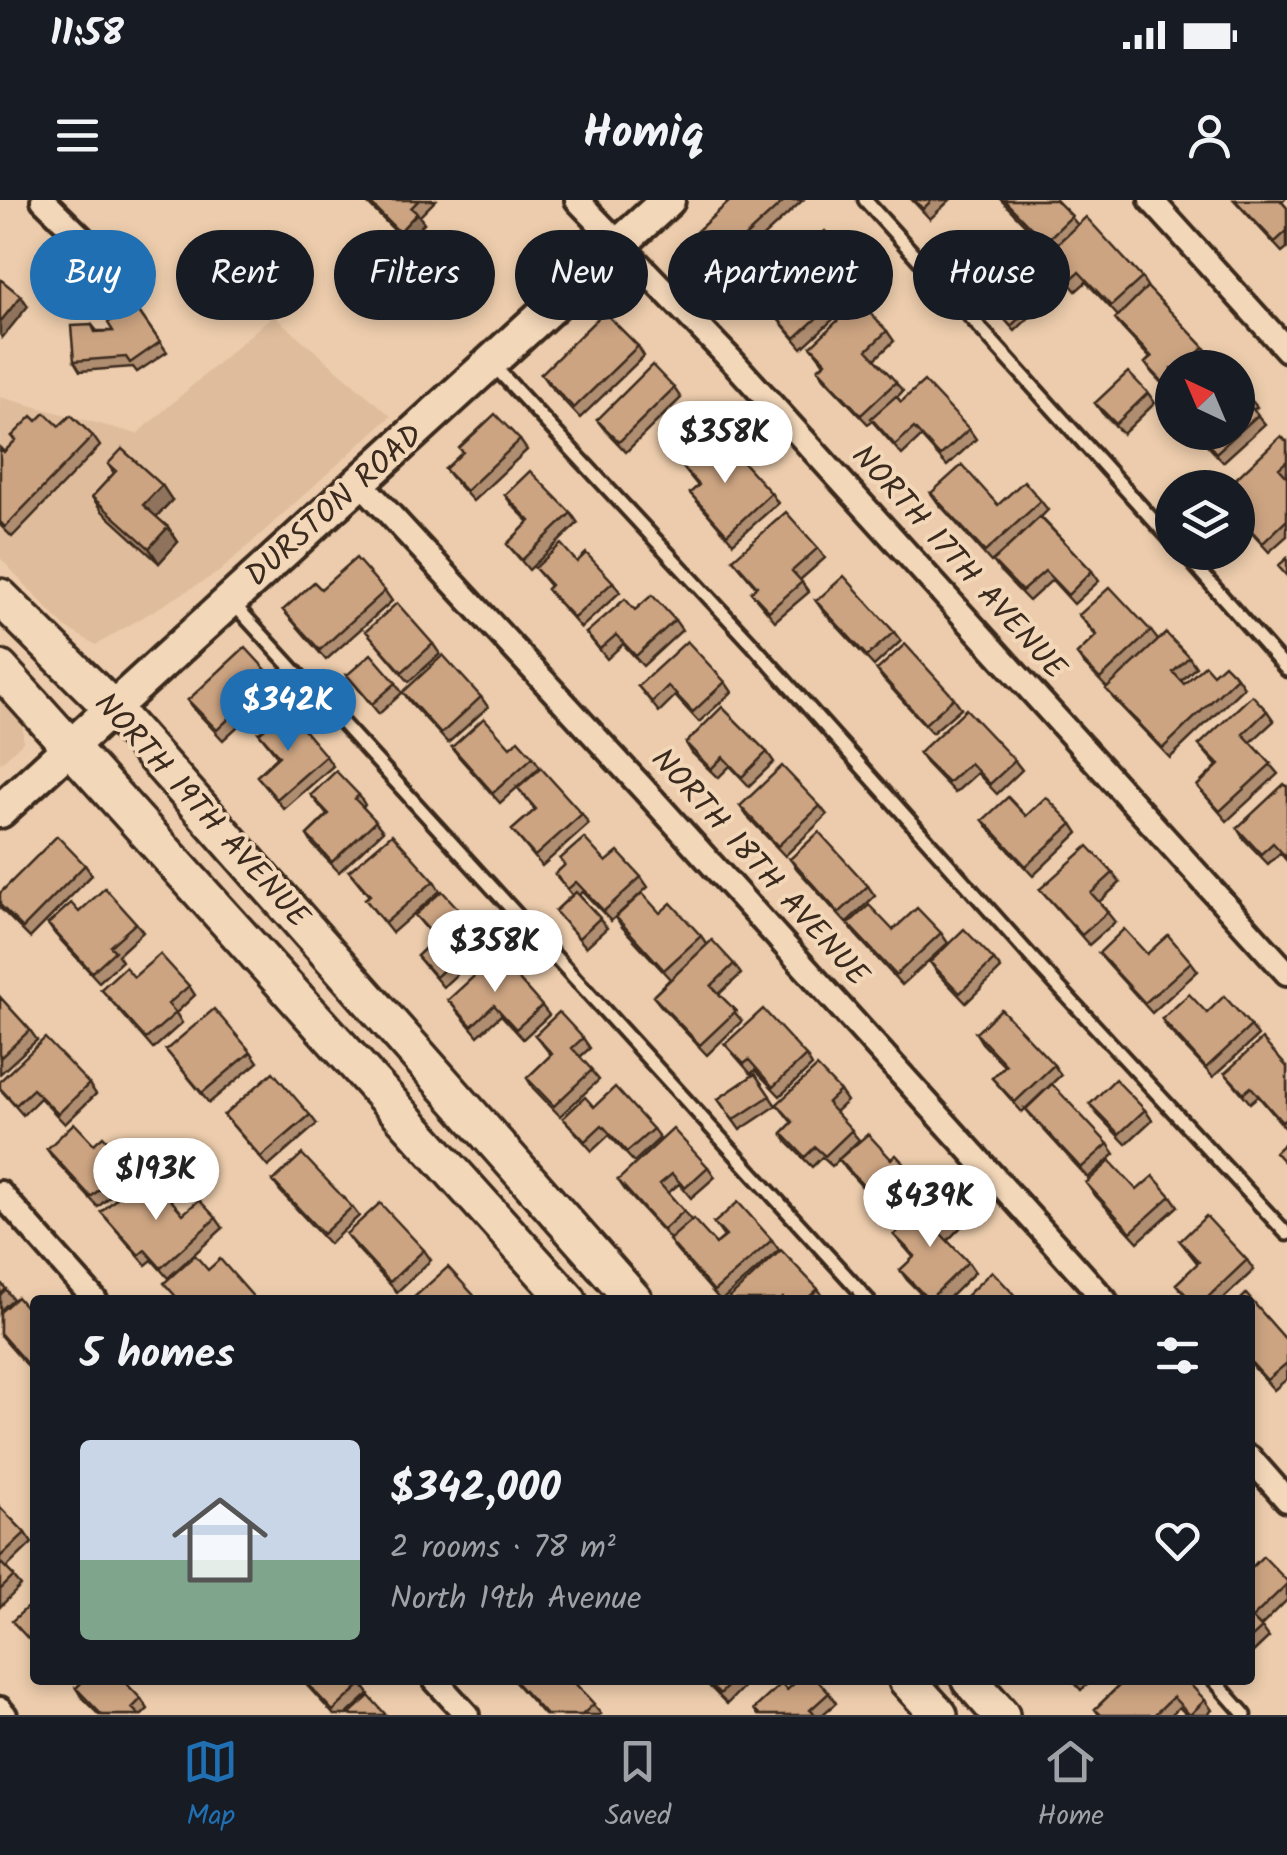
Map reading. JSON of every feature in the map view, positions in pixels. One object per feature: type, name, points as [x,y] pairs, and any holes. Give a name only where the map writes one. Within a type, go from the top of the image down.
[{"type":"main road","name":"DURSTON ROAD","points":[[635,230],[668,200]]},
{"type":"main road","name":"DURSTON ROAD","points":[[0,812],[538,320]]},
{"type":"main road","name":"NORTH 19TH AVENUE","points":[[0,597],[111,707],[630,1295]]},
{"type":"main road","name":"NORTH 19TH AVENUE","points":[[0,668],[564,1295]]},
{"type":"main road","points":[[912,1685],[939,1715]]},
{"type":"main road","points":[[974,1685],[1001,1715]]},
{"type":"street","points":[[43,200],[74,230]]},
{"type":"street","name":"NORTH 17TH AVENUE","points":[[577,200],[608,230]]},
{"type":"street","points":[[1150,200],[1287,350]]},
{"type":"street","name":"NORTH 17TH AVENUE","points":[[648,271],[1287,973]]},
{"type":"street","name":"NORTH 18TH AVENUE","points":[[361,483],[1100,1295]]},
{"type":"street","points":[[0,1194],[91,1295]]},
{"type":"street","points":[[1255,1464],[1287,1500]]},
{"type":"street","points":[[439,1685],[466,1715]]},
{"type":"street","points":[[0,1709],[5,1715]]},
{"type":"lane","points":[[865,200],[1155,521]]},
{"type":"lane","points":[[491,364],[752,644],[1029,954],[1287,1234]]},
{"type":"lane","points":[[1200,570],[1287,670]]},
{"type":"lane","points":[[230,601],[863,1295]]},
{"type":"lane","points":[[1218,1685],[1245,1715]]},
{"type":"shaded area","points":[[267,320],[279,320],[391,416],[219,572],[96,645],[65,627],[0,558],[0,397],[137,434]]},
{"type":"shaded area","points":[[0,687],[23,726],[23,742],[0,764]]},
{"type":"building","points":[[367,200],[419,200],[411,208],[417,213],[397,230]]},
{"type":"building","points":[[731,200],[785,200],[752,230],[698,230]]},
{"type":"building","points":[[914,200],[932,200],[923,209]]},
{"type":"building","points":[[1004,200],[1056,200],[1072,216],[1057,230],[1033,230]]},
{"type":"building","points":[[1235,200],[1280,200],[1287,208],[1287,231],[1275,242]]},
{"type":"building","points":[[1086,217],[1142,278],[1111,306],[1079,272],[1070,280],[1070,232]]},
{"type":"building","points":[[0,279],[21,296],[0,322]]},
{"type":"building","points":[[1147,287],[1204,347],[1155,350],[1155,374],[1145,363],[1152,357],[1115,319]]},
{"type":"building","points":[[145,320],[160,342],[130,363],[126,357],[74,361],[71,326],[92,325],[95,332],[113,331],[108,323]]},
{"type":"building","points":[[596,320],[612,320],[638,346],[574,408],[541,374]]},
{"type":"building","points":[[779,320],[815,320],[795,338]]},
{"type":"building","points":[[838,320],[876,320],[887,331],[867,350],[896,382],[861,415],[818,369],[826,362],[811,346]]},
{"type":"building","points":[[652,365],[674,388],[619,442],[597,420]]},
{"type":"building","points":[[1128,372],[1148,393],[1116,424],[1095,403]]},
{"type":"building","points":[[924,381],[969,429],[940,456],[914,428],[895,445],[871,418],[896,396],[901,402]]},
{"type":"building","points":[[45,413],[59,426],[71,415],[93,436],[5,527],[0,522],[0,448],[4,452],[16,440],[12,436],[32,416],[37,421]]},
{"type":"building","points":[[495,414],[520,440],[466,491],[445,469],[463,452],[459,448]]},
{"type":"building","points":[[1281,436],[1287,442],[1287,461],[1279,468],[1287,477],[1287,520],[1263,543],[1255,534],[1255,470],[1245,470]]},
{"type":"building","points":[[706,442],[723,460],[733,451],[771,493],[727,534],[690,493],[699,485],[681,465]]},
{"type":"building","points":[[122,449],[162,485],[143,505],[168,527],[149,548],[92,497],[116,471],[108,464]]},
{"type":"building","points":[[962,465],[998,505],[1024,481],[1041,501],[985,552],[931,493]]},
{"type":"building","points":[[530,471],[571,513],[522,560],[507,544],[530,521],[505,495]]},
{"type":"building","points":[[786,512],[818,548],[792,571],[802,582],[769,611],[751,592],[757,586],[733,559]]},
{"type":"building","points":[[1040,517],[1092,571],[1068,595],[1045,571],[1022,591],[993,561]]},
{"type":"building","points":[[561,544],[577,562],[586,553],[613,582],[574,618],[547,589],[551,585],[535,568]]},
{"type":"building","points":[[356,558],[385,591],[320,650],[283,610],[314,582],[321,589]]},
{"type":"building","points":[[1287,558],[1287,576],[1278,566]]},
{"type":"building","points":[[844,576],[894,632],[867,656],[816,601]]},
{"type":"building","points":[[1110,587],[1151,631],[1100,679],[1077,654],[1097,635],[1079,615]]},
{"type":"building","points":[[652,595],[675,620],[636,656],[616,635],[600,649],[586,633],[625,599],[635,610]]},
{"type":"building","points":[[397,603],[433,644],[402,672],[366,631]]},
{"type":"building","points":[[1166,633],[1189,657],[1173,672],[1184,684],[1205,665],[1213,674],[1224,664],[1237,677],[1163,748],[1106,689]]},
{"type":"building","points":[[687,641],[725,682],[693,712],[668,686],[652,702],[638,686]]},
{"type":"building","points":[[905,644],[954,698],[925,724],[877,670]]},
{"type":"building","points":[[245,647],[268,672],[249,690],[254,695],[217,730],[188,700]]},
{"type":"building","points":[[371,654],[396,683],[372,704],[347,675]]},
{"type":"building","points":[[443,655],[481,697],[441,734],[403,692]]},
{"type":"building","points":[[1252,695],[1267,711],[1243,734],[1271,764],[1220,811],[1197,786],[1219,765],[1199,745]]},
{"type":"building","points":[[722,707],[767,752],[742,777],[723,757],[711,769],[686,743]]},
{"type":"building","points":[[966,709],[1015,761],[990,784],[970,763],[948,783],[919,753]]},
{"type":"building","points":[[287,710],[326,756],[277,799],[257,776],[279,756],[259,733]]},
{"type":"building","points":[[484,718],[510,747],[518,740],[533,757],[493,793],[452,747]]},
{"type":"building","points":[[782,766],[820,806],[778,846],[740,806]]},
{"type":"building","points":[[541,768],[582,814],[535,856],[512,830],[536,809],[518,788]]},
{"type":"building","points":[[336,771],[376,821],[332,862],[307,835],[329,814],[311,795]]},
{"type":"building","points":[[1284,784],[1287,858],[1273,843],[1261,854],[1237,828]]},
{"type":"building","points":[[1008,797],[1026,816],[1046,797],[1072,824],[1026,866],[983,820]]},
{"type":"building","points":[[819,832],[868,886],[839,913],[790,859]]},
{"type":"building","points":[[392,834],[434,881],[385,923],[365,899],[370,895],[349,871]]},
{"type":"building","points":[[57,836],[85,865],[23,928],[0,905],[0,893]]},
{"type":"building","points":[[584,838],[606,862],[618,852],[641,877],[604,911],[576,882],[568,889],[555,874],[565,865],[560,859]]},
{"type":"building","points":[[1088,846],[1113,873],[1091,893],[1108,912],[1082,935],[1040,889]]},
{"type":"building","points":[[105,888],[136,923],[110,946],[115,951],[92,972],[48,924],[71,903],[79,912]]},
{"type":"building","points":[[442,891],[482,935],[436,977],[417,956],[436,938],[415,915]]},
{"type":"building","points":[[576,892],[600,918],[579,938],[555,911]]},
{"type":"building","points":[[642,893],[660,913],[671,903],[701,936],[664,970],[616,917]]},
{"type":"building","points":[[869,905],[893,930],[917,908],[941,933],[896,975],[848,924]]},
{"type":"building","points":[[964,929],[994,960],[960,993],[930,962]]},
{"type":"building","points":[[1124,929],[1147,954],[1168,935],[1191,962],[1145,1003],[1099,953]]},
{"type":"building","points":[[712,940],[734,964],[711,986],[736,1011],[700,1045],[653,996]]},
{"type":"building","points":[[160,954],[189,986],[168,1004],[176,1013],[146,1039],[101,989],[125,967],[134,977]]},
{"type":"building","points":[[497,955],[542,1006],[516,1029],[494,1005],[472,1026],[448,1000]]},
{"type":"building","points":[[1189,994],[1207,1013],[1224,996],[1251,1026],[1206,1068],[1162,1019]]},
{"type":"building","points":[[0,997],[30,1030],[0,1058]]},
{"type":"building","points":[[214,1009],[251,1052],[202,1093],[166,1050]]},
{"type":"building","points":[[763,1009],[806,1056],[773,1087],[749,1060],[744,1064],[725,1044]]},
{"type":"building","points":[[1001,1009],[1054,1065],[1015,1102],[992,1078],[1006,1065],[976,1033]]},
{"type":"building","points":[[559,1012],[583,1038],[572,1048],[592,1070],[554,1106],[527,1078],[552,1054],[535,1035]]},
{"type":"building","points":[[45,1038],[89,1084],[58,1114],[33,1089],[16,1105],[0,1088],[0,1081]]},
{"type":"building","points":[[1262,1039],[1287,1067],[1287,1118],[1282,1122],[1251,1087],[1244,1093],[1225,1073]]},
{"type":"building","points":[[817,1067],[840,1091],[827,1103],[852,1130],[825,1156],[815,1147],[805,1157],[782,1133],[793,1122],[777,1104]]},
{"type":"building","points":[[273,1072],[310,1115],[261,1157],[224,1115]]},
{"type":"building","points":[[755,1074],[770,1096],[733,1120],[718,1099]]},
{"type":"building","points":[[1115,1079],[1145,1110],[1119,1134],[1090,1104]]},
{"type":"building","points":[[1052,1084],[1108,1144],[1081,1168],[1026,1109]]},
{"type":"building","points":[[615,1087],[653,1129],[627,1152],[602,1125],[585,1141],[563,1118],[585,1097],[594,1107]]},
{"type":"building","points":[[74,1123],[94,1144],[103,1136],[113,1147],[102,1158],[117,1174],[91,1197],[47,1149]]},
{"type":"building","points":[[673,1129],[708,1167],[685,1188],[672,1174],[660,1184],[684,1211],[663,1230],[618,1180]]},
{"type":"building","points":[[868,1134],[891,1159],[896,1155],[922,1184],[889,1214],[839,1159]]},
{"type":"building","points":[[1287,1141],[1287,1165],[1275,1152]]},
{"type":"building","points":[[302,1154],[352,1207],[323,1234],[273,1181]]},
{"type":"building","points":[[1110,1161],[1137,1190],[1153,1176],[1171,1196],[1131,1232],[1086,1183]]},
{"type":"building","points":[[136,1181],[153,1200],[163,1191],[183,1214],[199,1200],[216,1218],[161,1268],[145,1250],[139,1255],[101,1212]]},
{"type":"building","points":[[933,1197],[953,1218],[939,1232],[968,1262],[934,1295],[924,1295],[900,1270],[915,1256],[894,1235]]},
{"type":"building","points":[[738,1202],[772,1240],[714,1291],[669,1240],[693,1219],[716,1244],[726,1236],[714,1223]]},
{"type":"building","points":[[380,1203],[424,1250],[390,1282],[346,1234]]},
{"type":"building","points":[[1206,1216],[1247,1260],[1210,1295],[1186,1295],[1176,1284],[1199,1262],[1180,1241]]},
{"type":"building","points":[[781,1250],[818,1289],[811,1295],[732,1295]]},
{"type":"building","points":[[195,1255],[208,1270],[220,1259],[252,1295],[175,1295],[164,1283]]},
{"type":"building","points":[[448,1267],[473,1295],[417,1295]]},
{"type":"building","points":[[992,1271],[1014,1295],[967,1295]]},
{"type":"building","points":[[17,1297],[30,1312],[30,1367],[0,1333],[0,1312]]},
{"type":"building","points":[[1255,1304],[1287,1341],[1287,1363],[1267,1380],[1255,1367]]},
{"type":"building","points":[[0,1507],[25,1533],[0,1557]]},
{"type":"building","points":[[1263,1556],[1287,1584],[1255,1615],[1255,1564]]},
{"type":"building","points":[[0,1562],[14,1576],[0,1590]]},
{"type":"building","points":[[30,1605],[30,1641],[12,1621]]},
{"type":"building","points":[[128,1685],[141,1699],[132,1708],[139,1715],[102,1715],[76,1688]]},
{"type":"building","points":[[309,1685],[361,1685],[333,1711]]},
{"type":"building","points":[[519,1685],[577,1685],[594,1704],[582,1715],[546,1715]]},
{"type":"building","points":[[711,1685],[729,1685],[720,1694]]},
{"type":"building","points":[[780,1685],[787,1690],[792,1685],[822,1685],[829,1693],[810,1710],[816,1715],[760,1715],[754,1709]]},
{"type":"building","points":[[1120,1685],[1191,1685],[1205,1700],[1190,1715],[1173,1697],[1154,1715],[1101,1715],[1095,1709]]},
{"type":"building","points":[[369,1696],[386,1715],[348,1715]]}]
